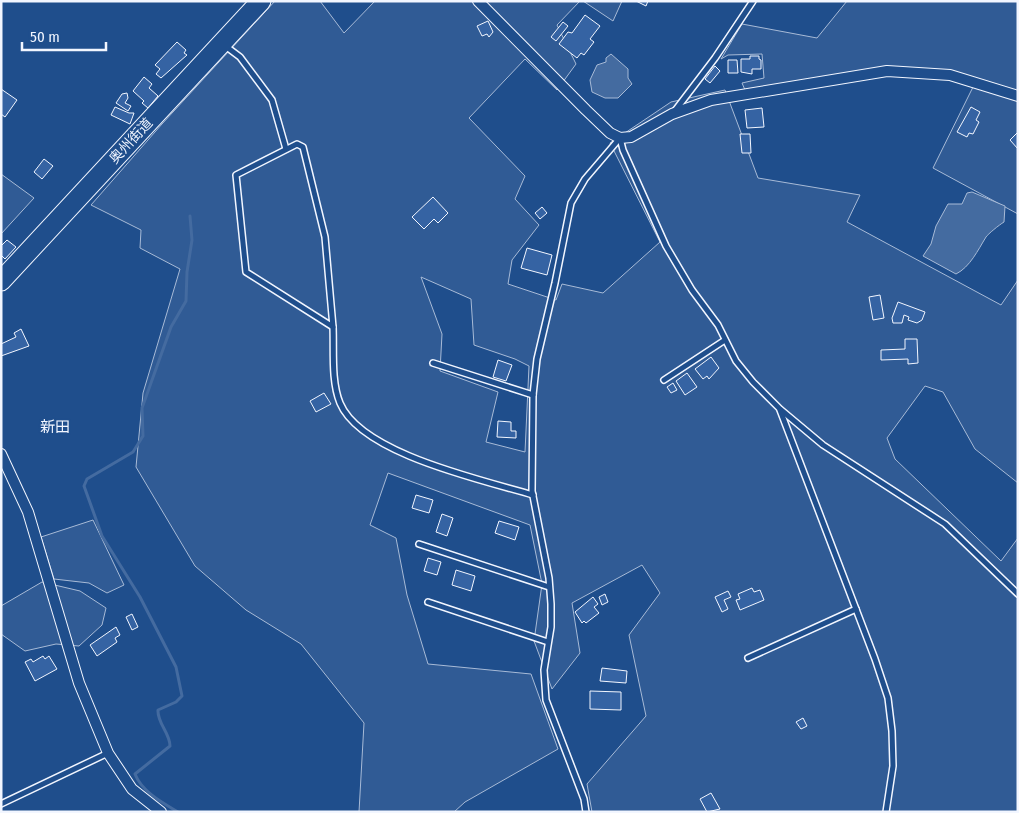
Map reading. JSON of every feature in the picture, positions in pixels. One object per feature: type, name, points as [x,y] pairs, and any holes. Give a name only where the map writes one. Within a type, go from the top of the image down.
[{"type":"highway","name":"奥州街道","points":[[1,281],[261,1]]},
{"type":"street","points":[[478,1],[586,110],[610,132],[620,138],[631,137],[672,114],[711,100],[887,72],[950,75],[1018,96]]},
{"type":"street","points":[[1,454],[28,512],[79,683],[108,753],[132,789],[162,812]]},
{"type":"lane","points":[[672,114],[715,58],[754,1]]},
{"type":"lane","points":[[222,43],[240,57],[272,100],[286,149]]},
{"type":"lane","points":[[620,138],[666,246],[692,290],[718,326],[736,361],[752,382],[780,409],[823,445],[944,524],[1018,594]]},
{"type":"lane","points":[[586,812],[546,700],[544,670],[551,627],[550,587],[533,495],[533,395],[537,359],[556,283],[571,203],[585,179],[620,138]]},
{"type":"lane","points":[[333,327],[246,272],[236,175],[298,144],[303,147],[325,237],[333,327],[336,383],[340,402],[355,423],[387,447],[408,456],[533,495]]},
{"type":"lane","points":[[664,380],[725,340]]},
{"type":"lane","points":[[433,364],[533,395]]},
{"type":"lane","points":[[780,409],[888,698],[893,766],[886,812]]},
{"type":"lane","points":[[419,544],[550,587]]},
{"type":"lane","points":[[428,602],[548,642]]},
{"type":"lane","points":[[748,658],[856,609]]},
{"type":"lane","points":[[1,804],[108,753]]},
{"type":"shaded area","points":[[275,1],[320,1],[344,33],[375,1],[580,1],[557,25],[576,64],[557,90],[525,59],[469,118],[525,176],[515,199],[539,225],[512,260],[508,284],[556,300],[562,284],[603,293],[660,242],[610,143],[671,102],[725,90],[758,178],[860,195],[847,222],[1001,305],[1018,280],[1018,483],[975,449],[943,392],[925,386],[887,438],[895,459],[1001,561],[1018,538],[1018,812],[592,812],[587,784],[646,716],[629,635],[660,593],[642,565],[572,603],[580,653],[552,689],[534,641],[542,584],[530,525],[388,473],[370,525],[396,538],[407,595],[428,664],[531,674],[558,749],[465,802],[454,812],[359,812],[364,723],[301,644],[246,610],[195,566],[136,467],[143,393],[180,269],[140,248],[141,230],[91,205],[162,124]],"holes":[[[421,277],[471,299],[474,345],[515,359],[529,366],[525,452],[486,442],[498,392],[440,371],[442,334]]]},
{"type":"shaded area","points":[[583,1],[622,1],[613,21]]},
{"type":"shaded area","points":[[847,1],[1018,1],[1018,214],[933,168],[973,87],[950,73],[887,69],[745,90],[742,83],[764,78],[762,54],[728,55],[721,59],[742,24],[817,38]]},
{"type":"shaded area","points":[[611,54],[628,69],[628,78],[632,84],[618,98],[605,98],[592,92],[590,80],[597,65],[606,62],[606,58]]},
{"type":"shaded area","points":[[1,174],[34,198],[1,234]]},
{"type":"shaded area","points":[[972,192],[1005,206],[1004,222],[987,236],[970,263],[956,274],[923,256],[931,244],[936,226],[948,204],[962,204],[967,193]]},
{"type":"shaded area","points":[[93,520],[124,585],[107,593],[89,583],[54,579],[41,537]]},
{"type":"shaded area","points":[[42,582],[80,591],[106,608],[102,625],[79,646],[56,644],[25,651],[1,634],[1,606]]},
{"type":"building","points":[[636,1],[648,1],[646,6]]},
{"type":"building","points":[[585,15],[600,26],[590,39],[594,42],[584,55],[581,53],[577,58],[559,44],[568,32],[572,33]]},
{"type":"building","points":[[488,21],[493,32],[489,37],[487,34],[482,36],[477,26]]},
{"type":"building","points":[[563,22],[568,26],[556,41],[551,37]]},
{"type":"building","points":[[177,42],[186,50],[184,53],[187,55],[161,78],[156,74],[160,69],[155,65]]},
{"type":"building","points":[[750,56],[759,56],[761,69],[752,69],[752,74],[741,72],[741,59],[750,59]]},
{"type":"building","points":[[728,60],[737,60],[738,73],[728,73]]},
{"type":"building","points":[[715,66],[720,71],[710,83],[705,79]]},
{"type":"building","points":[[144,77],[152,84],[149,88],[158,96],[148,108],[142,103],[144,101],[133,91]]},
{"type":"building","points":[[1,89],[17,100],[5,117],[1,114]]},
{"type":"building","points":[[127,93],[128,98],[125,103],[131,106],[128,111],[116,103],[122,94]]},
{"type":"building","points":[[115,107],[129,113],[134,113],[130,124],[111,115]]},
{"type":"building","points":[[971,107],[980,112],[976,120],[979,122],[973,134],[969,133],[967,137],[957,132]]},
{"type":"building","points":[[762,108],[764,127],[747,128],[745,110]]},
{"type":"building","points":[[1018,132],[1018,149],[1010,140]]},
{"type":"building","points":[[740,134],[750,134],[751,153],[742,153]]},
{"type":"building","points":[[44,159],[53,166],[42,179],[34,172]]},
{"type":"building","points":[[433,197],[448,213],[438,223],[434,219],[424,229],[412,217]]},
{"type":"building","points":[[542,207],[547,213],[540,219],[535,213]]},
{"type":"building","points":[[7,240],[16,247],[5,259],[1,255],[1,246]]},
{"type":"building","points":[[527,248],[552,255],[547,275],[521,268]]},
{"type":"building","points":[[880,295],[884,318],[873,320],[869,297]]},
{"type":"building","points":[[898,302],[925,312],[922,320],[917,323],[908,320],[909,317],[904,315],[902,323],[893,323],[892,318]]},
{"type":"building","points":[[21,329],[29,346],[1,356],[1,344],[16,337],[14,333]]},
{"type":"building","points":[[905,339],[917,339],[918,363],[908,364],[908,359],[881,360],[881,350],[905,349]]},
{"type":"building","points":[[711,357],[719,368],[709,379],[707,376],[703,379],[695,369]]},
{"type":"building","points":[[498,360],[512,365],[506,381],[493,377]]},
{"type":"building","points":[[687,373],[697,387],[685,395],[676,381]]},
{"type":"building","points":[[673,383],[677,390],[671,393],[667,387]]},
{"type":"building","points":[[324,393],[331,404],[316,412],[310,401]]},
{"type":"building","points":[[498,421],[511,422],[511,431],[516,431],[516,438],[497,437]]},
{"type":"building","points":[[416,495],[433,500],[429,513],[412,508]]},
{"type":"building","points":[[442,514],[453,518],[447,536],[436,532]]},
{"type":"building","points":[[499,521],[519,527],[515,540],[495,533]]},
{"type":"building","points":[[428,558],[441,562],[437,575],[424,571]]},
{"type":"building","points":[[456,570],[475,576],[471,591],[452,585]]},
{"type":"building","points":[[752,588],[754,592],[760,590],[764,600],[740,610],[736,600],[740,599],[738,594]]},
{"type":"building","points":[[728,591],[731,597],[724,600],[728,609],[722,612],[715,597]]},
{"type":"building","points":[[605,594],[608,602],[602,605],[599,597]]},
{"type":"building","points":[[593,597],[598,604],[594,607],[599,613],[586,623],[584,621],[582,623],[575,612]]},
{"type":"building","points":[[132,614],[138,627],[132,630],[126,617]]},
{"type":"building","points":[[116,627],[120,635],[115,638],[117,642],[97,656],[90,645]]},
{"type":"building","points":[[43,656],[45,659],[49,656],[57,669],[35,681],[25,662],[31,659],[33,662]]},
{"type":"building","points":[[602,668],[627,671],[626,683],[600,681]]},
{"type":"building","points":[[590,691],[621,692],[621,710],[590,709]]},
{"type":"building","points":[[803,718],[807,726],[801,729],[796,722]]},
{"type":"building","points":[[711,793],[720,809],[707,812],[700,799]]},
{"type":"waterway","points":[[178,812],[148,792],[135,774],[170,746],[168,737],[159,719],[158,710],[176,702],[182,696],[176,667],[140,597],[102,536],[84,486],[87,479],[133,452],[143,436],[142,408],[171,327],[186,301],[187,272],[192,240],[190,216]]},
{"type":"district","name":"新田","points":[[55,427]]}]
